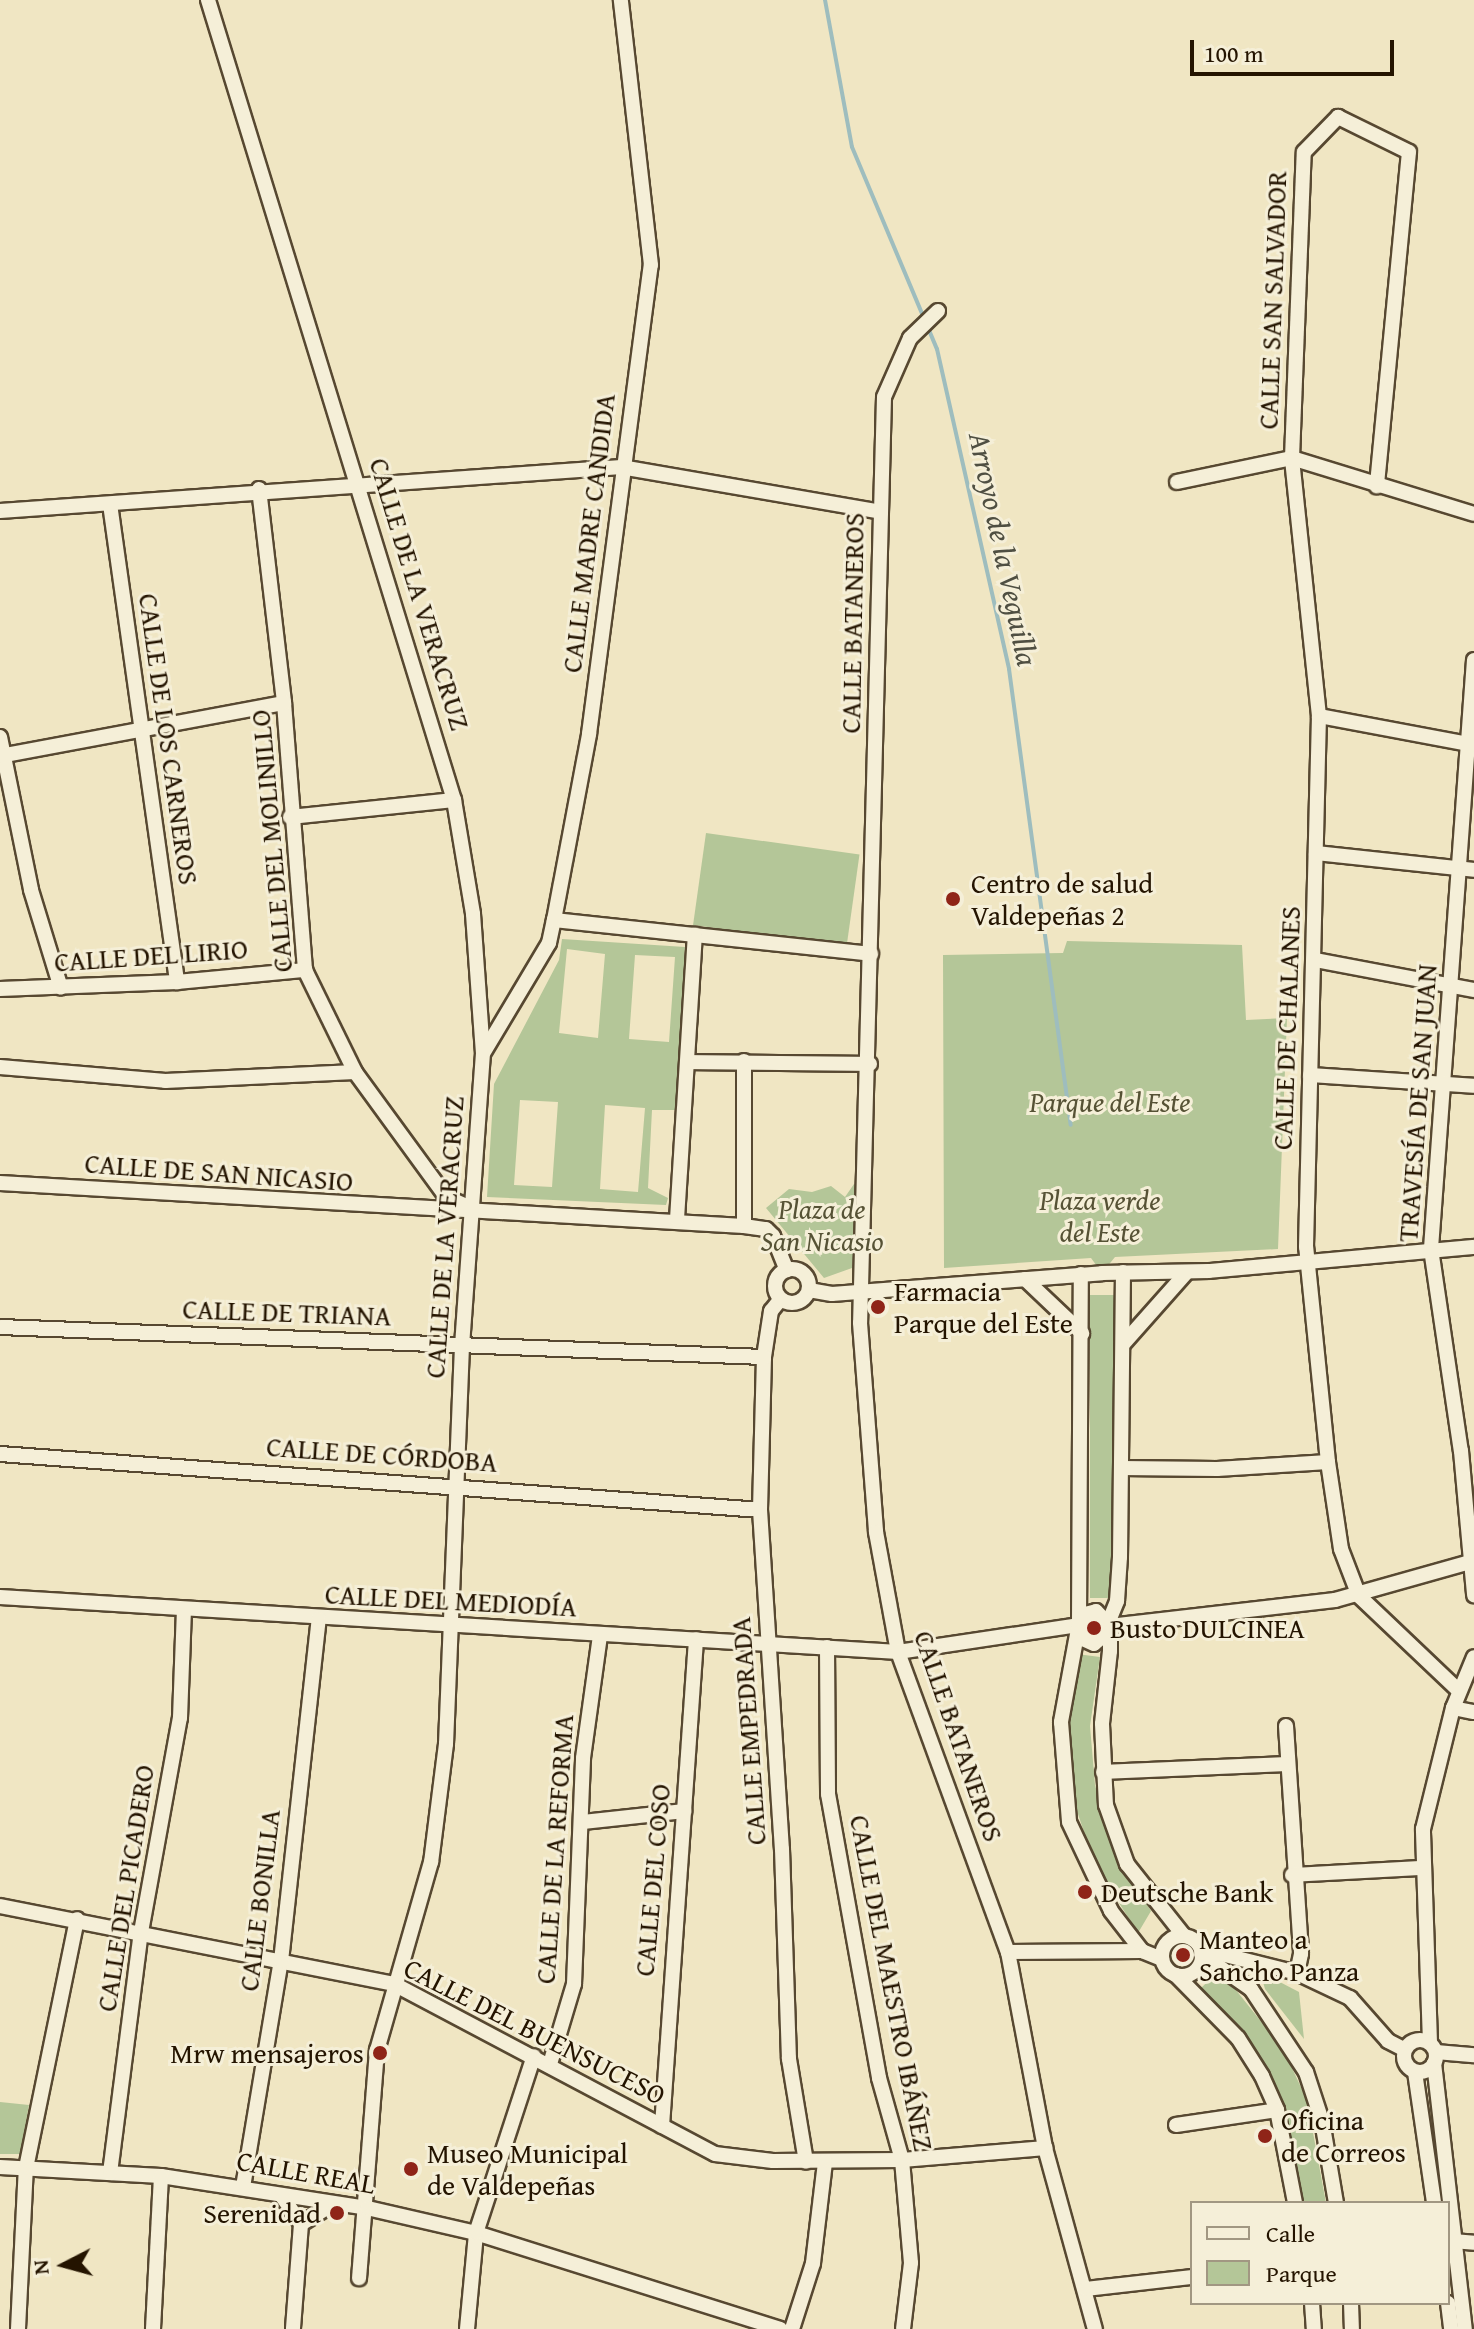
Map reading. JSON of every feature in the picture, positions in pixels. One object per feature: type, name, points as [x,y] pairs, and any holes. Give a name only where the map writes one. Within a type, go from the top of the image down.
[{"type":"street","name":"CALLE DE LA VERACRUZ","points":[[208,0],[360,483],[454,800],[473,914],[483,1053],[462,1346],[446,1744],[431,1862],[377,2050],[367,2208],[359,2278]]},
{"type":"street","name":"CALLE MADRE CANDIDA","points":[[483,1053],[549,943],[554,920],[589,734],[621,467],[651,265],[621,0]]},
{"type":"street","name":"CALLE SAN SALVADOR","points":[[1177,482],[1292,458],[1304,152],[1338,117],[1409,152],[1377,486]]},
{"type":"street","name":"CALLE BATANEROS","points":[[935,314],[918,327],[894,365],[884,397],[870,1064],[861,1292],[876,1532],[898,1652],[1008,1952],[1045,2148],[1095,2329]]},
{"type":"street","points":[[1292,458],[1474,514]]},
{"type":"street","name":"CALLE DE CHALANES","points":[[1292,458],[1319,716],[1306,1263],[1341,1549],[1359,1596]]},
{"type":"street","points":[[0,511],[259,489],[621,467],[881,512]]},
{"type":"street","name":"CALLE DEL MOLINILLO","points":[[259,489],[284,703],[290,817],[305,970],[355,1072],[440,1203]]},
{"type":"street","name":"CALLE DE LOS CARNEROS","points":[[110,504],[177,982]]},
{"type":"street","name":"TRAVESÍA DE SAN JUAN","points":[[1474,660],[1466,869],[1451,986],[1431,1249],[1461,1451],[1474,1595]]},
{"type":"street","points":[[2,756],[284,703]]},
{"type":"street","points":[[1319,716],[1471,745]]},
{"type":"street","points":[[0,737],[31,890],[61,988]]},
{"type":"street","points":[[290,817],[454,800]]},
{"type":"street","points":[[1316,853],[1466,869]]},
{"type":"street","points":[[554,920],[871,954]]},
{"type":"street","points":[[677,1219],[695,935]]},
{"type":"street","points":[[1315,960],[1474,990]]},
{"type":"street","name":"CALLE DEL LIRIO","points":[[0,989],[177,982],[305,970]]},
{"type":"street","points":[[744,1061],[744,1226]]},
{"type":"street","points":[[689,1062],[870,1064]]},
{"type":"street","points":[[0,1067],[165,1081],[355,1072]]},
{"type":"street","points":[[1310,1075],[1474,1086]]},
{"type":"street","name":"CALLE DE SAN NICASIO","points":[[0,1183],[440,1203]]},
{"type":"street","points":[[440,1203],[470,1208],[677,1219],[766,1229],[773,1236],[787,1270]]},
{"type":"street","points":[[809,1290],[861,1292],[1081,1274],[1187,1272],[1474,1247]]},
{"type":"street","points":[[787,1270],[804,1273],[809,1290]]},
{"type":"street","points":[[787,1270],[775,1283],[780,1300],[798,1303],[809,1290]]},
{"type":"street","points":[[1123,1272],[1117,1601],[1110,1626],[1103,1772],[1106,1805],[1127,1864],[1184,1936],[1251,1989],[1306,2072],[1322,2121],[1336,2201]]},
{"type":"street","points":[[1124,1343],[1187,1272]]},
{"type":"street","points":[[1081,1274],[1078,1625],[1061,1722],[1061,1769],[1069,1822],[1096,1884],[1142,1951]]},
{"type":"street","points":[[1025,1279],[1082,1333]]},
{"type":"street","name":"CALLE EMPEDRADA","points":[[780,1300],[771,1311],[764,1357],[760,1510],[789,2059],[806,2162]]},
{"type":"street","name":"CALLE DE TRIANA","points":[[0,1327],[764,1357]]},
{"type":"street","name":"CALLE DE CÓRDOBA","points":[[0,1454],[456,1485],[760,1510]]},
{"type":"street","points":[[1121,1468],[1328,1462]]},
{"type":"street","points":[[1078,1625],[1083,1639],[1094,1644],[1110,1626],[1359,1596],[1471,1562]]},
{"type":"street","points":[[1359,1596],[1458,1690]]},
{"type":"street","name":"CALLE DEL MEDIODÍA","points":[[0,1597],[184,1611],[898,1652],[1078,1625]]},
{"type":"street","name":"CALLE DEL PICADERO","points":[[110,2173],[141,1932],[180,1718],[184,1611]]},
{"type":"street","points":[[1078,1625],[1090,1611],[1110,1626]]},
{"type":"street","name":"CALLE BONILLA","points":[[243,2187],[281,1961],[319,1619]]},
{"type":"street","name":"CALLE DE LA REFORMA","points":[[550,2064],[574,1984],[583,1822],[583,1758],[600,1635]]},
{"type":"street","name":"CALLE DEL COSO","points":[[662,2126],[696,1639]]},
{"type":"street","name":"CALLE DEL MAESTRO IBÁÑEZ","points":[[827,1647],[828,1794],[879,2078],[902,2160],[911,2263],[903,2329]]},
{"type":"street","points":[[1449,2201],[1433,2053],[1422,1868],[1423,1829],[1458,1690],[1474,1657]]},
{"type":"street","points":[[1453,1708],[1474,1712]]},
{"type":"street","points":[[1286,1726],[1292,1875],[1301,1954],[1297,1973]]},
{"type":"street","points":[[1103,1772],[1286,1764]]},
{"type":"street","points":[[583,1822],[684,1811]]},
{"type":"street","points":[[1292,1875],[1422,1868]]},
{"type":"street","name":"CALLE DEL BUENSUCESO","points":[[0,1906],[394,1984],[715,2154],[825,2162],[902,2160],[1045,2148]]},
{"type":"street","points":[[18,2329],[26,2168],[77,1919]]},
{"type":"street","points":[[1162,1959],[1167,1942],[1184,1936]]},
{"type":"street","points":[[1008,1952],[1142,1951],[1162,1959],[1238,2038],[1277,2110],[1295,2201]]},
{"type":"street","points":[[1201,1952],[1297,1973],[1350,1998],[1388,2041],[1404,2049]]},
{"type":"street","points":[[1176,1975],[1194,1971],[1201,1952]]},
{"type":"street","points":[[1251,1989],[1261,1965]]},
{"type":"street","points":[[1404,2049],[1416,2040],[1433,2053],[1474,2055]]},
{"type":"street","points":[[1404,2049],[1404,2060],[1415,2072],[1434,2201]]},
{"type":"street","points":[[1415,2072],[1433,2053]]},
{"type":"street","points":[[467,2329],[476,2233],[534,2056]]},
{"type":"street","points":[[1176,2125],[1277,2110]]},
{"type":"street","points":[[792,2329],[813,2263],[825,2162]]},
{"type":"street","name":"CALLE REAL","points":[[0,2167],[161,2176],[367,2208],[476,2233],[628,2279],[739,2322],[780,2329]]},
{"type":"street","points":[[153,2329],[161,2176]]},
{"type":"street","points":[[281,2195],[301,2224],[293,2329]]},
{"type":"street","points":[[301,2224],[333,2204]]},
{"type":"street","points":[[1450,2213],[1454,2286],[1465,2329]]},
{"type":"street","points":[[1453,2241],[1474,2243]]},
{"type":"street","points":[[1086,2289],[1190,2277]]},
{"type":"street","points":[[1312,2305],[1314,2329]]},
{"type":"street","points":[[1351,2305],[1352,2329]]},
{"type":"street","points":[[1448,2305],[1451,2329]]},
{"type":"green space","points":[[706,833],[859,855],[847,947],[693,925]]},
{"type":"green space","points":[[562,939],[685,947],[676,1110],[652,1110],[648,1188],[668,1198],[666,1205],[487,1197],[494,1084],[559,960]],"holes":[[[567,949],[605,954],[598,1038],[559,1033]],[[635,955],[675,957],[669,1042],[629,1039]],[[520,1100],[558,1102],[552,1187],[514,1185]],[[605,1105],[645,1108],[638,1192],[600,1189]]]},
{"type":"green space","name":"Parque del Este","points":[[1067,941],[1242,945],[1246,1020],[1287,1018],[1278,1249],[1115,1257],[1102,1273],[1091,1258],[944,1268],[943,955],[1063,953]]},
{"type":"green space","name":"Plaza de San Nicasio","points":[[854,1184],[860,1186],[852,1268],[824,1278],[766,1208],[789,1189],[812,1192],[831,1186],[845,1197]]},
{"type":"green space","points":[[1090,1295],[1115,1295],[1115,1598],[1090,1598]]},
{"type":"green space","points":[[1077,1654],[1100,1657],[1090,1726],[1095,1785],[1113,1846],[1151,1911],[1138,1933],[1095,1865],[1073,1799],[1069,1726]]},
{"type":"green space","points":[[1220,1970],[1283,2049],[1307,2100],[1326,2201],[1301,2201],[1284,2107],[1264,2063],[1201,1988]]},
{"type":"green space","points":[[1276,1980],[1299,1992],[1304,2039],[1265,1989],[1263,1982]]},
{"type":"green space","points":[[0,2102],[29,2105],[20,2154],[0,2154]]},
{"type":"waterway","name":"Arroyo de la Veguilla","points":[[825,0],[852,147],[937,349],[1009,669],[1071,1125]]},
{"type":"place","name":"Centro de salud Valdepeñas 2","points":[[953,899]]},
{"type":"place","name":"Farmacia Parque del Este","points":[[878,1307]]},
{"type":"place","name":"Busto DULCINEA","points":[[1094,1628]]},
{"type":"place","name":"Deutsche Bank","points":[[1085,1892]]},
{"type":"place","name":"Manteo a Sancho Panza","points":[[1183,1955]]},
{"type":"place","name":"Mrw mensajeros","points":[[380,2053]]},
{"type":"place","name":"Oficina de Correos","points":[[1265,2136]]},
{"type":"place","name":"Museo Municipal de Valdepeñas","points":[[411,2169]]},
{"type":"place","name":"Serenidad","points":[[337,2213]]},
{"type":"park label","name":"Plaza verde del Este","points":[[1100,1216]]}]
